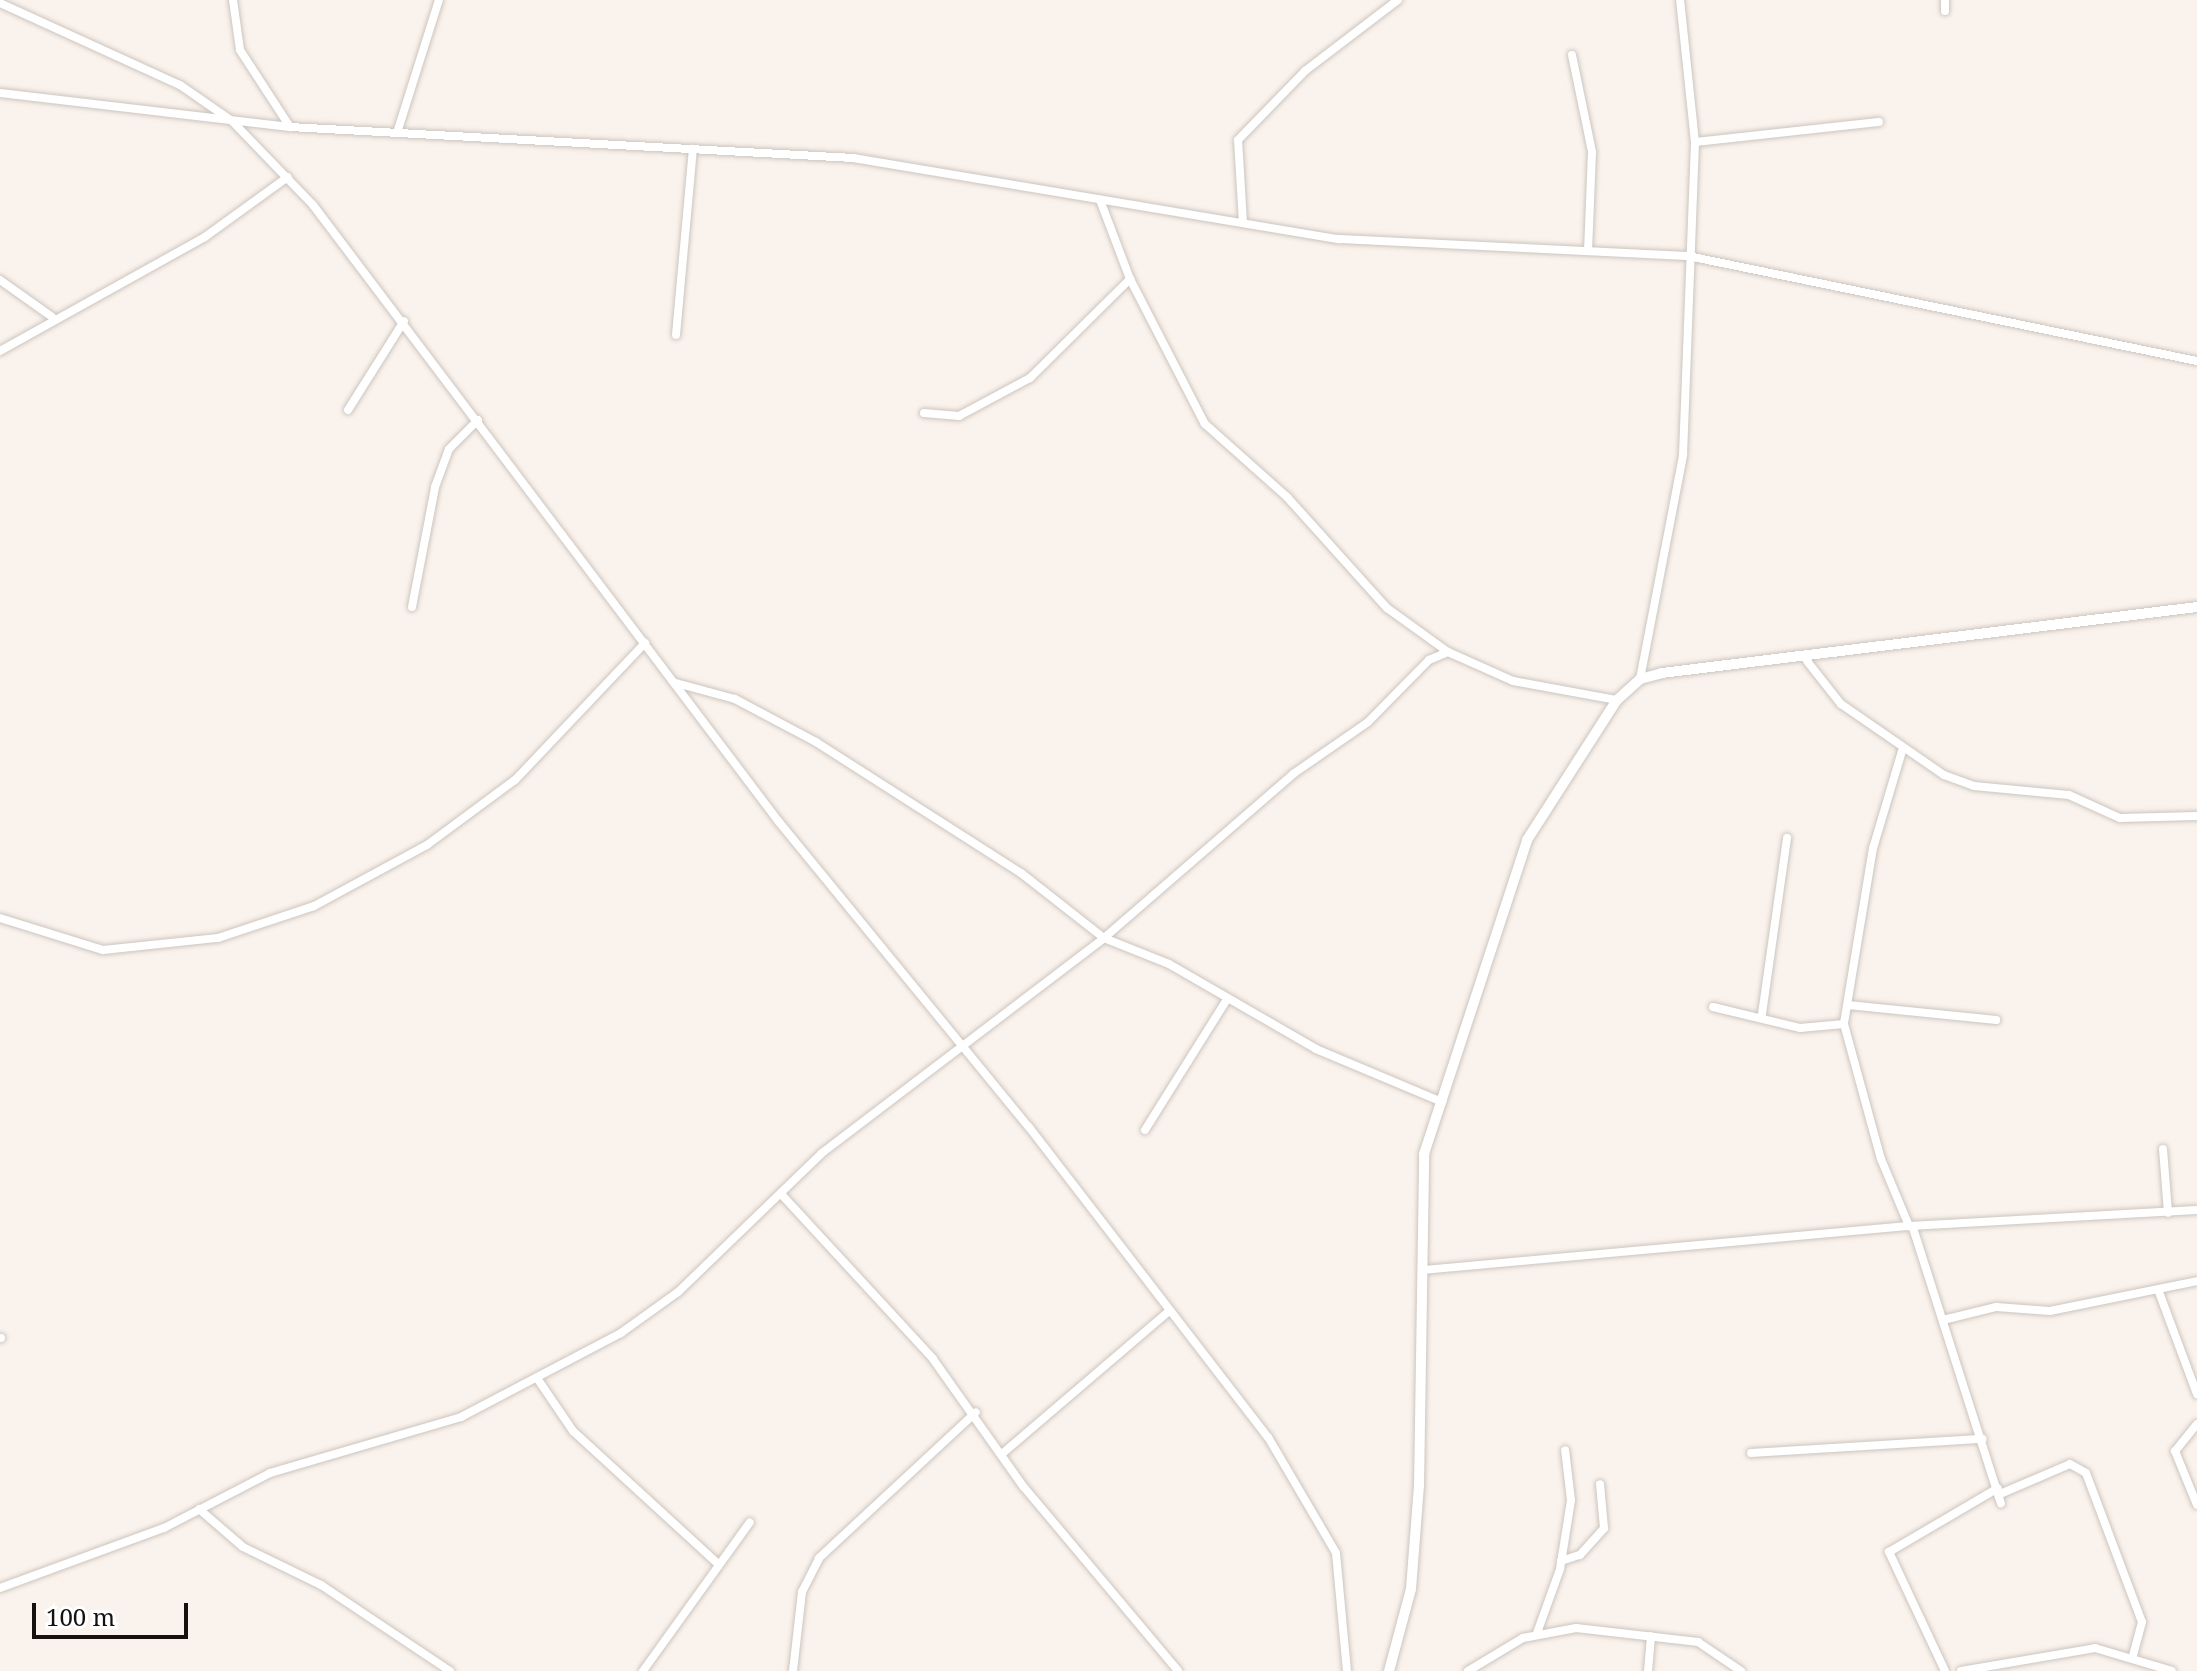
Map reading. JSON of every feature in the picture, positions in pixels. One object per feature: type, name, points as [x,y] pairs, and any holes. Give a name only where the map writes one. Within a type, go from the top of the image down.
[{"type":"street","points":[[233,0],[240,50],[290,127]]},
{"type":"street","points":[[397,133],[439,0]]},
{"type":"street","points":[[1243,223],[1238,140],[1305,71],[1398,0]]},
{"type":"street","points":[[1640,679],[1683,455],[1688,256],[1695,142],[1680,0]]},
{"type":"street","points":[[1945,0],[1945,11]]},
{"type":"street","points":[[0,3],[180,85],[232,121],[288,177],[404,321],[779,822],[962,1046],[1268,1437],[1325,1525],[1342,1575],[1347,1671]]},
{"type":"street","points":[[1572,55],[1592,152],[1588,250]]},
{"type":"street","points":[[0,93],[290,127],[853,158],[1354,240],[1688,256],[2197,361]]},
{"type":"street","points":[[1695,142],[1879,122]]},
{"type":"street","points":[[676,335],[693,149]]},
{"type":"street","points":[[0,351],[52,317],[205,237],[288,177]]},
{"type":"street","points":[[1100,200],[1130,279],[1205,424],[1287,497],[1387,608],[1448,652],[1535,690],[1617,700]]},
{"type":"street","points":[[924,413],[959,416],[1030,378],[1130,279]]},
{"type":"street","points":[[0,280],[52,317]]},
{"type":"street","points":[[348,410],[404,321]]},
{"type":"street","points":[[412,607],[435,487],[449,449],[478,420]]},
{"type":"street","points":[[1389,1671],[1411,1589],[1425,1369],[1424,1154],[1527,840],[1617,700],[1640,679],[1807,661],[2197,607]]},
{"type":"street","points":[[0,918],[103,950],[218,938],[314,906],[427,845],[515,780],[645,643]]},
{"type":"street","points":[[0,1588],[117,1548],[319,1456],[424,1432],[537,1378],[645,1318],[781,1194],[962,1046],[1104,938],[1293,774],[1368,722],[1429,660],[1448,652]]},
{"type":"street","points":[[1807,661],[1820,685],[1902,751],[1974,786],[2057,792],[2120,818],[2197,816]]},
{"type":"street","points":[[676,683],[735,699],[816,742],[1021,873],[1104,938],[1169,964],[1226,1001],[1442,1102]]},
{"type":"street","points":[[1902,751],[1873,848],[1844,1024],[1881,1159],[1911,1227],[2000,1495]]},
{"type":"street","points":[[1762,1014],[1787,838]]},
{"type":"street","points":[[1145,1130],[1226,1001]]},
{"type":"street","points":[[1848,1005],[1996,1020]]},
{"type":"street","points":[[1713,1007],[1762,1014],[1800,1028],[1844,1024]]},
{"type":"street","points":[[2163,1149],[2168,1213]]},
{"type":"street","points":[[781,1194],[976,1412],[1003,1453],[1178,1671]]},
{"type":"street","points":[[1423,1270],[1911,1227],[2197,1210]]},
{"type":"street","points":[[1943,1320],[2159,1292],[2197,1281]]},
{"type":"street","points":[[2159,1292],[2197,1394]]},
{"type":"street","points":[[1003,1453],[1168,1312]]},
{"type":"street","points":[[537,1378],[573,1431],[719,1565]]},
{"type":"street","points":[[793,1671],[802,1592],[819,1558],[976,1412]]},
{"type":"street","points":[[2197,1424],[2175,1451],[2197,1505]]},
{"type":"street","points":[[1751,1453],[1983,1439]]},
{"type":"street","points":[[1537,1633],[1561,1561],[1571,1500],[1565,1450]]},
{"type":"street","points":[[1945,1671],[1889,1552],[2000,1495],[2070,1464],[2086,1473],[2142,1622],[2133,1655]]},
{"type":"street","points":[[1561,1561],[1580,1555],[1604,1528],[1600,1484]]},
{"type":"street","points":[[199,1509],[243,1547],[321,1585],[450,1671]]},
{"type":"street","points":[[643,1671],[750,1522]]},
{"type":"street","points":[[1468,1671],[1537,1633],[1651,1636],[1698,1642],[1741,1671]]},
{"type":"street","points":[[1648,1671],[1651,1636]]},
{"type":"street","points":[[1961,1671],[2095,1648],[2133,1655],[2172,1671]]}]
